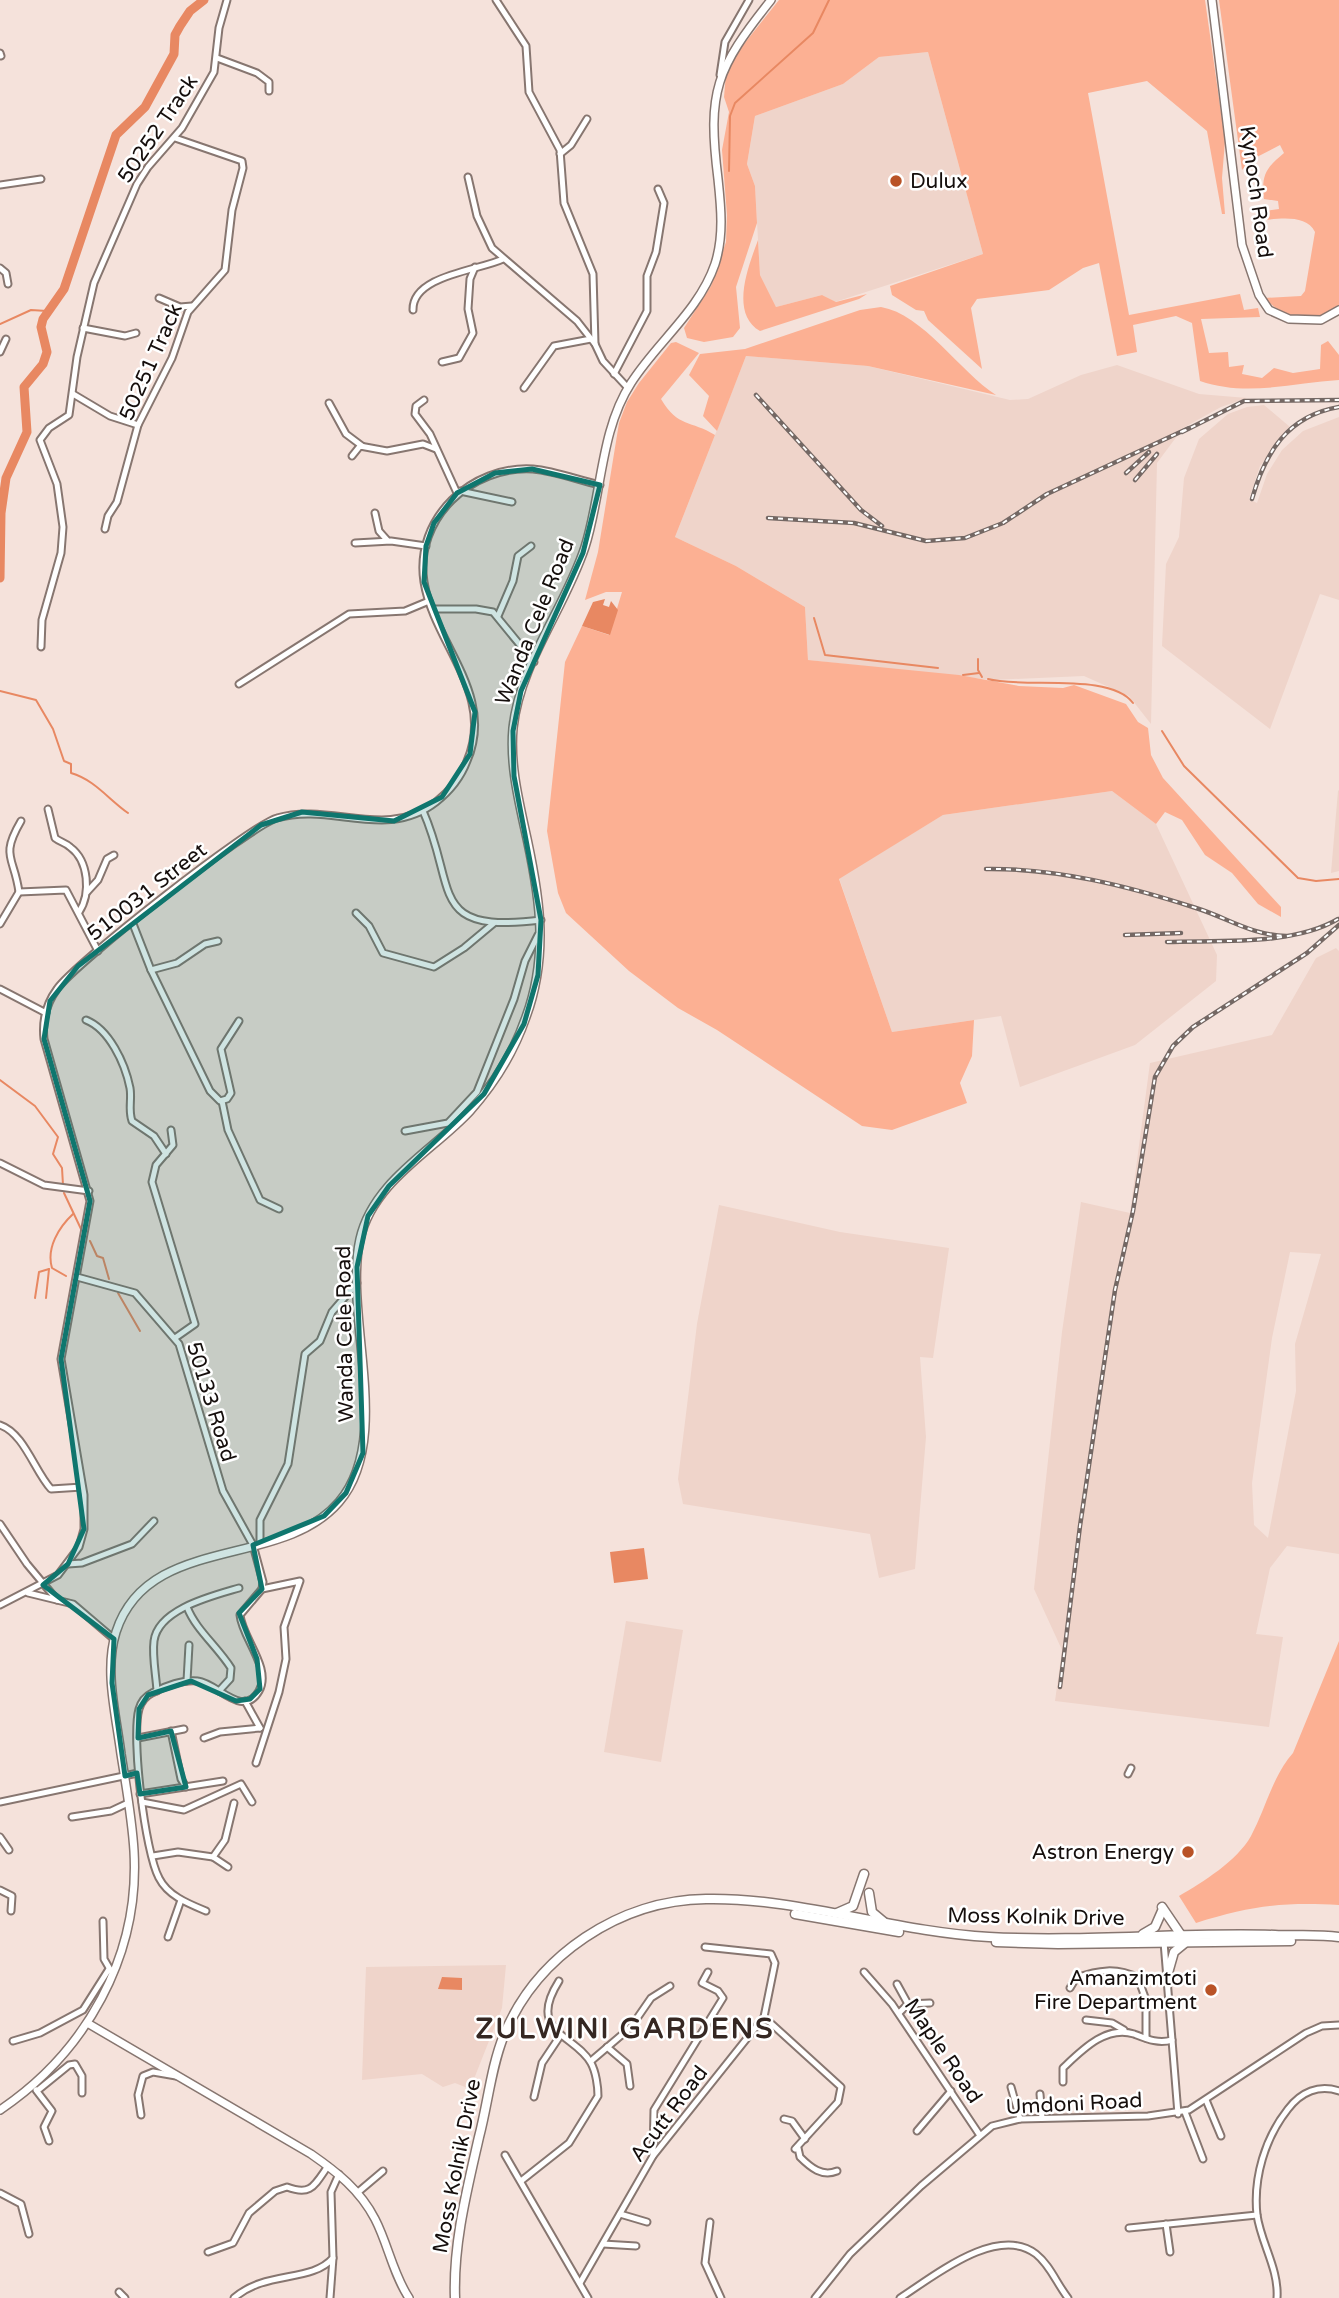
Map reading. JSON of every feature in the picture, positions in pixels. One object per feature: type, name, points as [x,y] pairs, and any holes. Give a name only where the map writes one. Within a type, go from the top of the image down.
[{"type":"main road","points":[[831,1915],[847,1911],[853,1906],[864,1874]]},
{"type":"main road","points":[[869,1893],[874,1915],[889,1924]]},
{"type":"main road","name":"Moss Kolnik Drive","points":[[454,2298],[457,2245],[489,2088],[505,2033],[521,2002],[542,1973],[589,1934],[634,1913],[693,1901],[738,1900],[989,1937],[1181,1935],[1339,1939]]},
{"type":"main road","name":"Moss Kolnik Drive","points":[[693,1901],[757,1907],[933,1937],[1058,1944],[1339,1939]]},
{"type":"main road","points":[[1137,1936],[1152,1930],[1162,1909],[1181,1935]]},
{"type":"main road","points":[[1168,1973],[1174,1952],[1188,1942]]},
{"type":"street","name":"50252 Track","points":[[41,647],[42,620],[61,552],[63,527],[57,484],[40,443],[49,428],[68,417],[83,328],[94,283],[126,207],[148,167],[175,138],[210,80],[217,58],[219,28],[227,0]]},
{"type":"street","points":[[496,0],[528,50],[529,92],[557,142],[564,203],[588,257],[594,283],[593,342]]},
{"type":"street","points":[[720,75],[725,41],[749,0]]},
{"type":"street","name":"Wanda Cele Road","points":[[0,2110],[35,2088],[89,2024],[127,1933],[133,1890],[134,1853],[112,1683],[114,1639],[127,1611],[150,1583],[181,1567],[298,1531],[324,1516],[340,1500],[357,1473],[365,1432],[358,1282],[360,1238],[373,1206],[389,1186],[469,1112],[510,1054],[535,990],[540,920],[512,753],[516,709],[583,553],[611,432],[628,388],[697,298],[718,256],[722,216],[712,114],[720,75],[737,44],[771,0]]},
{"type":"street","name":"Kynoch Road","points":[[1212,0],[1242,245],[1259,295],[1269,310],[1289,319],[1321,320],[1339,310]]},
{"type":"street","points":[[217,58],[262,76],[269,82],[269,91]]},
{"type":"street","points":[[560,154],[571,145],[587,119]]},
{"type":"street","name":"50251 Track","points":[[104,529],[117,502],[138,425],[172,358],[192,306],[225,270],[232,211],[243,164],[237,158],[175,138]]},
{"type":"street","points":[[468,177],[483,232],[503,259],[577,321],[603,361],[628,388]]},
{"type":"street","points":[[0,185],[41,179]]},
{"type":"street","points":[[614,374],[646,317],[647,276],[656,252],[664,203],[658,189]]},
{"type":"street","points":[[413,310],[418,297],[431,284],[503,259]]},
{"type":"street","points":[[442,362],[459,358],[473,333],[468,309],[470,279],[475,267]]},
{"type":"street","points":[[0,268],[6,273],[8,284]]},
{"type":"street","points":[[159,298],[180,306],[192,306]]},
{"type":"street","points":[[83,328],[125,336],[136,333]]},
{"type":"street","points":[[0,352],[6,339]]},
{"type":"street","points":[[524,388],[554,346],[593,342]]},
{"type":"street","points":[[73,394],[110,416],[138,425]]},
{"type":"street","points":[[424,400],[418,403],[415,411],[459,492],[512,502]]},
{"type":"street","points":[[329,403],[346,434],[362,446],[387,451],[423,444],[436,449]]},
{"type":"street","points":[[352,456],[362,446]]},
{"type":"street","name":"510031 Street","points":[[3,1604],[43,1585],[68,1564],[79,1547],[84,1529],[82,1487],[61,1359],[90,1201],[44,1039],[50,1001],[67,976],[271,820],[312,812],[381,822],[424,811],[442,797],[461,773],[470,754],[475,724],[470,690],[432,609],[423,573],[426,546],[441,513],[459,492],[495,473],[532,469],[600,485]]},
{"type":"street","points":[[375,513],[379,531],[387,540]]},
{"type":"street","points":[[355,543],[387,540],[426,546]]},
{"type":"street","points":[[498,616],[513,581],[518,556],[531,545]]},
{"type":"street","points":[[239,684],[344,616],[360,611],[405,611],[429,601]]},
{"type":"street","points":[[432,609],[477,609],[498,616],[534,662]]},
{"type":"street","points":[[48,809],[55,838],[71,847],[82,865],[87,892]]},
{"type":"street","points":[[405,1131],[448,1122],[477,1092],[514,999],[525,961],[536,939],[540,920],[494,923],[470,919],[453,905],[447,894],[434,837],[424,811]]},
{"type":"street","points":[[0,924],[19,892],[16,873],[7,860],[6,852],[8,839],[21,821]]},
{"type":"street","points":[[79,912],[87,892],[98,880],[107,859],[114,855]]},
{"type":"street","points":[[19,892],[66,890],[98,951]]},
{"type":"street","points":[[356,913],[369,926],[383,953],[434,967],[464,948],[494,923]]},
{"type":"street","points":[[133,924],[151,970],[210,1091],[222,1101]]},
{"type":"street","points":[[151,970],[177,963],[205,944],[218,941]]},
{"type":"street","points":[[0,989],[46,1013]]},
{"type":"street","points":[[86,1020],[103,1031],[118,1058],[130,1087],[132,1121],[154,1136],[166,1154]]},
{"type":"street","points":[[222,1101],[231,1093],[220,1049],[239,1021]]},
{"type":"street","points":[[222,1101],[228,1130],[260,1200],[279,1209]]},
{"type":"street","points":[[170,1130],[173,1145],[158,1163],[152,1177],[195,1324],[176,1338]]},
{"type":"street","points":[[0,1163],[44,1185],[89,1191]]},
{"type":"street","name":"50133 Road","points":[[77,1277],[132,1292],[176,1338],[223,1491],[257,1544]]},
{"type":"street","points":[[262,1589],[257,1544],[260,1520],[288,1464],[306,1351],[320,1341],[332,1312],[358,1282]]},
{"type":"street","points":[[0,1425],[10,1431],[31,1456],[51,1489],[82,1487]]},
{"type":"street","points":[[68,1564],[82,1563],[132,1544],[154,1521]]},
{"type":"street","points":[[0,1524],[43,1585],[57,1600]]},
{"type":"street","points":[[206,1911],[181,1900],[160,1880],[140,1794],[139,1707],[145,1697],[187,1681],[203,1682],[231,1699],[245,1701],[258,1693],[262,1680],[240,1615],[262,1589],[298,1579],[299,1587],[284,1626],[286,1659],[267,1734],[256,1763]]},
{"type":"street","points":[[157,1691],[153,1647],[156,1632],[169,1615],[239,1588]]},
{"type":"street","points":[[28,1593],[78,1607],[114,1639]]},
{"type":"street","points":[[0,1597],[3,1604]]},
{"type":"street","points":[[187,1606],[197,1628],[212,1641],[232,1671],[230,1679],[219,1691]]},
{"type":"street","points":[[187,1681],[189,1645]]},
{"type":"street","points":[[245,1701],[260,1728],[267,1734]]},
{"type":"street","points":[[204,1738],[220,1732],[260,1728]]},
{"type":"street","points":[[138,1738],[184,1729]]},
{"type":"street","points":[[172,1731],[181,1779],[186,1787]]},
{"type":"street","points":[[0,1802],[138,1773]]},
{"type":"street","points":[[140,1794],[223,1781]]},
{"type":"street","points":[[142,1802],[184,1810],[239,1784],[247,1790],[252,1802]]},
{"type":"street","points":[[72,1817],[111,1811],[128,1803]]},
{"type":"street","points":[[213,1857],[225,1840],[234,1803]]},
{"type":"street","points":[[0,1838],[9,1850]]},
{"type":"street","points":[[153,1856],[178,1852],[213,1857],[228,1867]]},
{"type":"street","points":[[1,1887],[12,1896],[11,1910]]},
{"type":"street","points":[[168,1937],[181,1900]]},
{"type":"street","points":[[13,2042],[40,2034],[83,2010],[111,1971],[104,1959],[103,1920]]},
{"type":"street","points":[[1164,1942],[1178,2114]]},
{"type":"street","name":"Acutt Road","points":[[580,2283],[653,2156],[764,2017],[775,1962],[771,1954],[763,1951],[705,1947]]},
{"type":"street","points":[[1069,1988],[1076,1978],[1097,1972],[1117,1970],[1138,1978],[1146,2000],[1146,2038]]},
{"type":"street","points":[[653,2156],[654,2110],[723,1998],[718,1991],[702,1983],[708,1972]]},
{"type":"street","name":"Maple Road","points":[[864,1972],[898,2013],[979,2134]]},
{"type":"street","points":[[522,2180],[569,2143],[596,2100],[598,2090],[591,2062],[561,2036],[552,2023],[548,2006],[559,1981]]},
{"type":"street","points":[[897,1984],[908,2004]]},
{"type":"street","points":[[591,2062],[635,2022],[651,1998],[670,1986]]},
{"type":"street","points":[[898,2013],[908,2004],[930,2003]]},
{"type":"street","points":[[764,2017],[841,2087],[838,2102],[797,2148],[800,2157],[818,2171],[828,2174],[837,2171]]},
{"type":"street","points":[[1086,2020],[1112,2024],[1159,2042],[1172,2040]]},
{"type":"street","points":[[89,2024],[340,2174],[376,2220],[410,2298]]},
{"type":"street","name":"Umdoni Road","points":[[815,2298],[850,2254],[979,2134],[1001,2122],[1185,2112],[1306,2033],[1322,2026],[1339,2025]]},
{"type":"street","points":[[1063,2082],[1063,2068],[1103,2036],[1114,2031],[1130,2033]]},
{"type":"street","points":[[534,2097],[542,2063],[561,2036]]},
{"type":"street","points":[[607,2048],[627,2064],[630,2086]]},
{"type":"street","points":[[49,2141],[44,2127],[52,2111],[35,2088],[72,2064],[81,2071],[82,2093]]},
{"type":"street","points":[[141,2115],[138,2095],[143,2076],[153,2071],[176,2076]]},
{"type":"street","points":[[1011,2087],[1020,2119]]},
{"type":"street","points":[[1277,2298],[1277,2283],[1257,2215],[1263,2154],[1279,2121],[1290,2106],[1307,2092],[1323,2087],[1339,2091]]},
{"type":"street","points":[[917,2131],[951,2091]]},
{"type":"street","points":[[1040,2094],[1042,2118]]},
{"type":"street","points":[[1206,2100],[1221,2136]]},
{"type":"street","points":[[1185,2112],[1203,2159]]},
{"type":"street","points":[[784,2119],[792,2121],[805,2139]]},
{"type":"street","points":[[505,2155],[522,2180],[588,2298]]},
{"type":"street","points":[[208,2252],[233,2243],[250,2213],[280,2189],[287,2187],[300,2193],[308,2191],[328,2166]]},
{"type":"street","points":[[357,2193],[383,2171]]},
{"type":"street","points":[[330,2298],[333,2258],[331,2192],[340,2174]]},
{"type":"street","points":[[0,2193],[21,2204],[29,2234]]},
{"type":"street","points":[[620,2214],[647,2222]]},
{"type":"street","points":[[1129,2228],[1257,2215]]},
{"type":"street","points":[[710,2222],[705,2263],[721,2298]]},
{"type":"street","points":[[1166,2224],[1170,2252]]},
{"type":"street","points":[[603,2244],[636,2246]]},
{"type":"street","points":[[900,2298],[957,2262],[985,2249],[1010,2245],[1023,2246],[1038,2255],[1068,2298]]},
{"type":"street","points":[[234,2298],[255,2283],[320,2269],[333,2258]]},
{"type":"street","points":[[119,2292],[125,2298]]},
{"type":"highlighted area","points":[[532,469],[600,485],[583,553],[521,691],[513,731],[514,776],[541,920],[538,975],[524,1024],[484,1094],[389,1186],[368,1216],[357,1267],[363,1453],[346,1493],[324,1516],[253,1545],[262,1589],[239,1613],[257,1659],[260,1689],[250,1699],[236,1701],[191,1681],[148,1695],[139,1709],[138,1738],[171,1731],[186,1787],[140,1794],[137,1773],[125,1776],[112,1683],[114,1639],[43,1585],[68,1564],[84,1529],[61,1359],[90,1201],[44,1039],[50,1001],[78,966],[261,825],[302,812],[394,821],[442,797],[470,754],[475,712],[424,582],[426,546],[434,523],[457,493],[495,473]]},
{"type":"shaded area","points":[[779,0],[1205,0],[1225,141],[1222,178],[1225,214],[1222,214],[1207,131],[1147,81],[1088,93],[1129,315],[1240,294],[1244,310],[1258,308],[1260,317],[1201,319],[1209,353],[1228,352],[1229,367],[1244,365],[1242,374],[1262,378],[1274,368],[1293,373],[1320,369],[1321,345],[1328,341],[1339,355],[1339,380],[1252,389],[1217,386],[1200,381],[1192,323],[1176,316],[1133,325],[1137,352],[1117,356],[1099,263],[1083,268],[1049,290],[977,299],[971,308],[982,369],[928,320],[924,311],[916,310],[892,295],[890,286],[983,254],[928,52],[879,57],[843,84],[755,116],[747,164],[755,186],[757,223],[736,287],[740,328],[733,337],[704,342],[687,338],[684,328],[711,286],[726,242],[727,215],[722,150],[729,112],[724,97],[726,73],[740,49]]},
{"type":"shaded area","points":[[1219,0],[1339,0],[1339,306],[1320,315],[1291,315],[1273,306],[1265,298],[1301,296],[1305,291],[1315,232],[1300,220],[1265,220],[1262,215],[1265,211],[1279,209],[1278,201],[1264,199],[1263,184],[1269,168],[1284,153],[1280,145],[1251,160],[1242,170]]},
{"type":"shaded area","points":[[928,52],[983,254],[835,302],[822,295],[776,307],[760,275],[755,186],[747,164],[755,116],[843,84],[879,57]]},
{"type":"shaded area","points":[[758,240],[760,275],[776,307],[822,295],[836,302],[867,294],[859,299],[760,331],[745,313],[743,301],[747,275]]},
{"type":"shaded area","points":[[881,307],[912,320],[996,395],[868,366],[746,356],[717,431],[703,416],[709,396],[689,375],[700,354],[745,349],[860,310]]},
{"type":"shaded area","points":[[676,342],[699,353],[661,399],[679,419],[715,435],[675,537],[736,566],[805,607],[808,660],[959,675],[1019,686],[1063,688],[1074,685],[1126,704],[1138,722],[1148,728],[1151,755],[1163,778],[1281,907],[1281,917],[1258,904],[1232,873],[1205,855],[1182,820],[1165,812],[1156,824],[1112,791],[943,815],[839,879],[892,1032],[974,1020],[972,1056],[960,1083],[967,1103],[892,1130],[862,1126],[717,1030],[678,1008],[629,971],[566,913],[558,893],[547,831],[565,662],[582,626],[609,635],[622,592],[606,592],[585,600],[598,552],[619,423],[627,402],[639,383],[671,343]]},
{"type":"shaded area","points":[[746,356],[868,366],[1010,400],[1028,399],[1081,375],[1117,365],[1199,394],[1247,398],[1221,407],[1183,428],[1157,463],[1151,724],[1129,696],[1084,676],[992,680],[808,660],[805,607],[736,566],[675,537]]},
{"type":"shaded area","points":[[1264,405],[1290,427],[1260,466],[1249,499],[1257,503],[1267,474],[1282,450],[1303,431],[1339,417],[1339,600],[1320,594],[1270,729],[1162,646],[1166,564],[1179,537],[1184,478],[1199,439],[1228,414],[1247,407]]},
{"type":"shaded area","points":[[605,599],[603,605],[609,607],[611,601],[618,610],[610,635],[582,626],[593,602]]},
{"type":"shaded area","points":[[1112,791],[1156,824],[1217,955],[1216,981],[1135,1045],[1020,1087],[1001,1016],[892,1032],[839,878],[943,815]]},
{"type":"shaded area","points":[[1338,791],[1339,871],[1331,873]]},
{"type":"shaded area","points":[[1336,948],[1339,951],[1339,1554],[1287,1546],[1270,1568],[1256,1634],[1283,1637],[1269,1727],[1055,1701],[1062,1650],[1034,1589],[1062,1332],[1081,1202],[1130,1213],[1150,1063],[1272,1035],[1316,958]],"holes":[[[1290,1252],[1321,1254],[1295,1344],[1296,1391],[1268,1538],[1254,1525],[1252,1483],[1272,1338]]]},
{"type":"shaded area","points":[[719,1205],[840,1232],[949,1248],[933,1358],[920,1357],[926,1437],[915,1569],[879,1578],[870,1534],[683,1504],[678,1479],[697,1324]]},
{"type":"shaded area","points":[[644,1548],[648,1579],[614,1583],[610,1552]]},
{"type":"shaded area","points":[[626,1621],[683,1630],[661,1762],[604,1752]]},
{"type":"shaded area","points":[[1339,1641],[1339,1905],[1266,1906],[1196,1923],[1179,1896],[1228,1862],[1251,1836],[1274,1782],[1293,1753]]},
{"type":"shaded area","points":[[506,1965],[502,2008],[470,2089],[455,2083],[443,2087],[422,2074],[362,2080],[366,1967]]},
{"type":"shaded area","points":[[442,1977],[462,1978],[462,1990],[438,1989]]},
{"type":"waterway","points":[[0,578],[1,513],[6,478],[27,432],[24,387],[43,364],[47,352],[41,327],[43,319],[64,289],[116,135],[145,107],[174,54],[175,35],[190,11],[204,0]]},
{"type":"waterway","points":[[729,171],[730,116],[735,103],[813,33],[829,0]]},
{"type":"waterway","points":[[0,324],[31,310],[47,311]]},
{"type":"waterway","points":[[814,618],[825,655],[938,668]]},
{"type":"waterway","points":[[978,659],[978,670],[982,677]]},
{"type":"waterway","points":[[963,675],[979,673]]},
{"type":"waterway","points":[[988,679],[1004,682],[1087,684],[1122,693],[1133,703]]},
{"type":"waterway","points":[[0,691],[36,700],[53,729],[64,761],[71,764],[71,773],[94,785],[128,813]]},
{"type":"waterway","points":[[1162,731],[1184,766],[1298,878],[1316,881],[1339,879]]},
{"type":"waterway","points":[[0,1080],[35,1106],[58,1137],[53,1154],[62,1168],[63,1185]]},
{"type":"waterway","points":[[64,1193],[81,1229]]},
{"type":"waterway","points":[[66,1276],[52,1268],[51,1253],[59,1232],[73,1214]]},
{"type":"waterway","points":[[90,1241],[97,1256],[103,1258],[109,1279]]},
{"type":"waterway","points":[[35,1298],[39,1272],[49,1269]]},
{"type":"waterway","points":[[46,1298],[49,1269]]},
{"type":"waterway","points":[[118,1293],[140,1331]]},
{"type":"railway","points":[[756,395],[861,510],[882,526]]},
{"type":"railway","points":[[1182,432],[1244,401],[1339,400]]},
{"type":"railway","points":[[1252,499],[1264,466],[1281,439],[1305,419],[1339,407]]},
{"type":"railway","points":[[768,518],[854,523],[926,541],[965,538],[1003,523],[1047,494],[1189,428]]},
{"type":"railway","points":[[1126,473],[1149,452]]},
{"type":"railway","points":[[1135,480],[1157,454]]},
{"type":"railway","points":[[986,869],[1013,869],[1092,880],[1196,908],[1262,933],[1286,936]]},
{"type":"railway","points":[[1167,942],[1278,938],[1320,928],[1338,919]]},
{"type":"railway","points":[[1060,1687],[1080,1526],[1115,1290],[1133,1211],[1155,1077],[1173,1046],[1193,1027],[1307,953],[1339,925]]},
{"type":"railway","points":[[1125,935],[1181,933]]},
{"type":"place","name":"Dulux","points":[[896,181]]},
{"type":"place","name":"Astron Energy","points":[[1188,1852]]},
{"type":"place","name":"Amanzimtoti Fire Department","points":[[1211,1990]]},
{"type":"district","name":"ZULWINI GARDENS","points":[[625,2029]]}]
